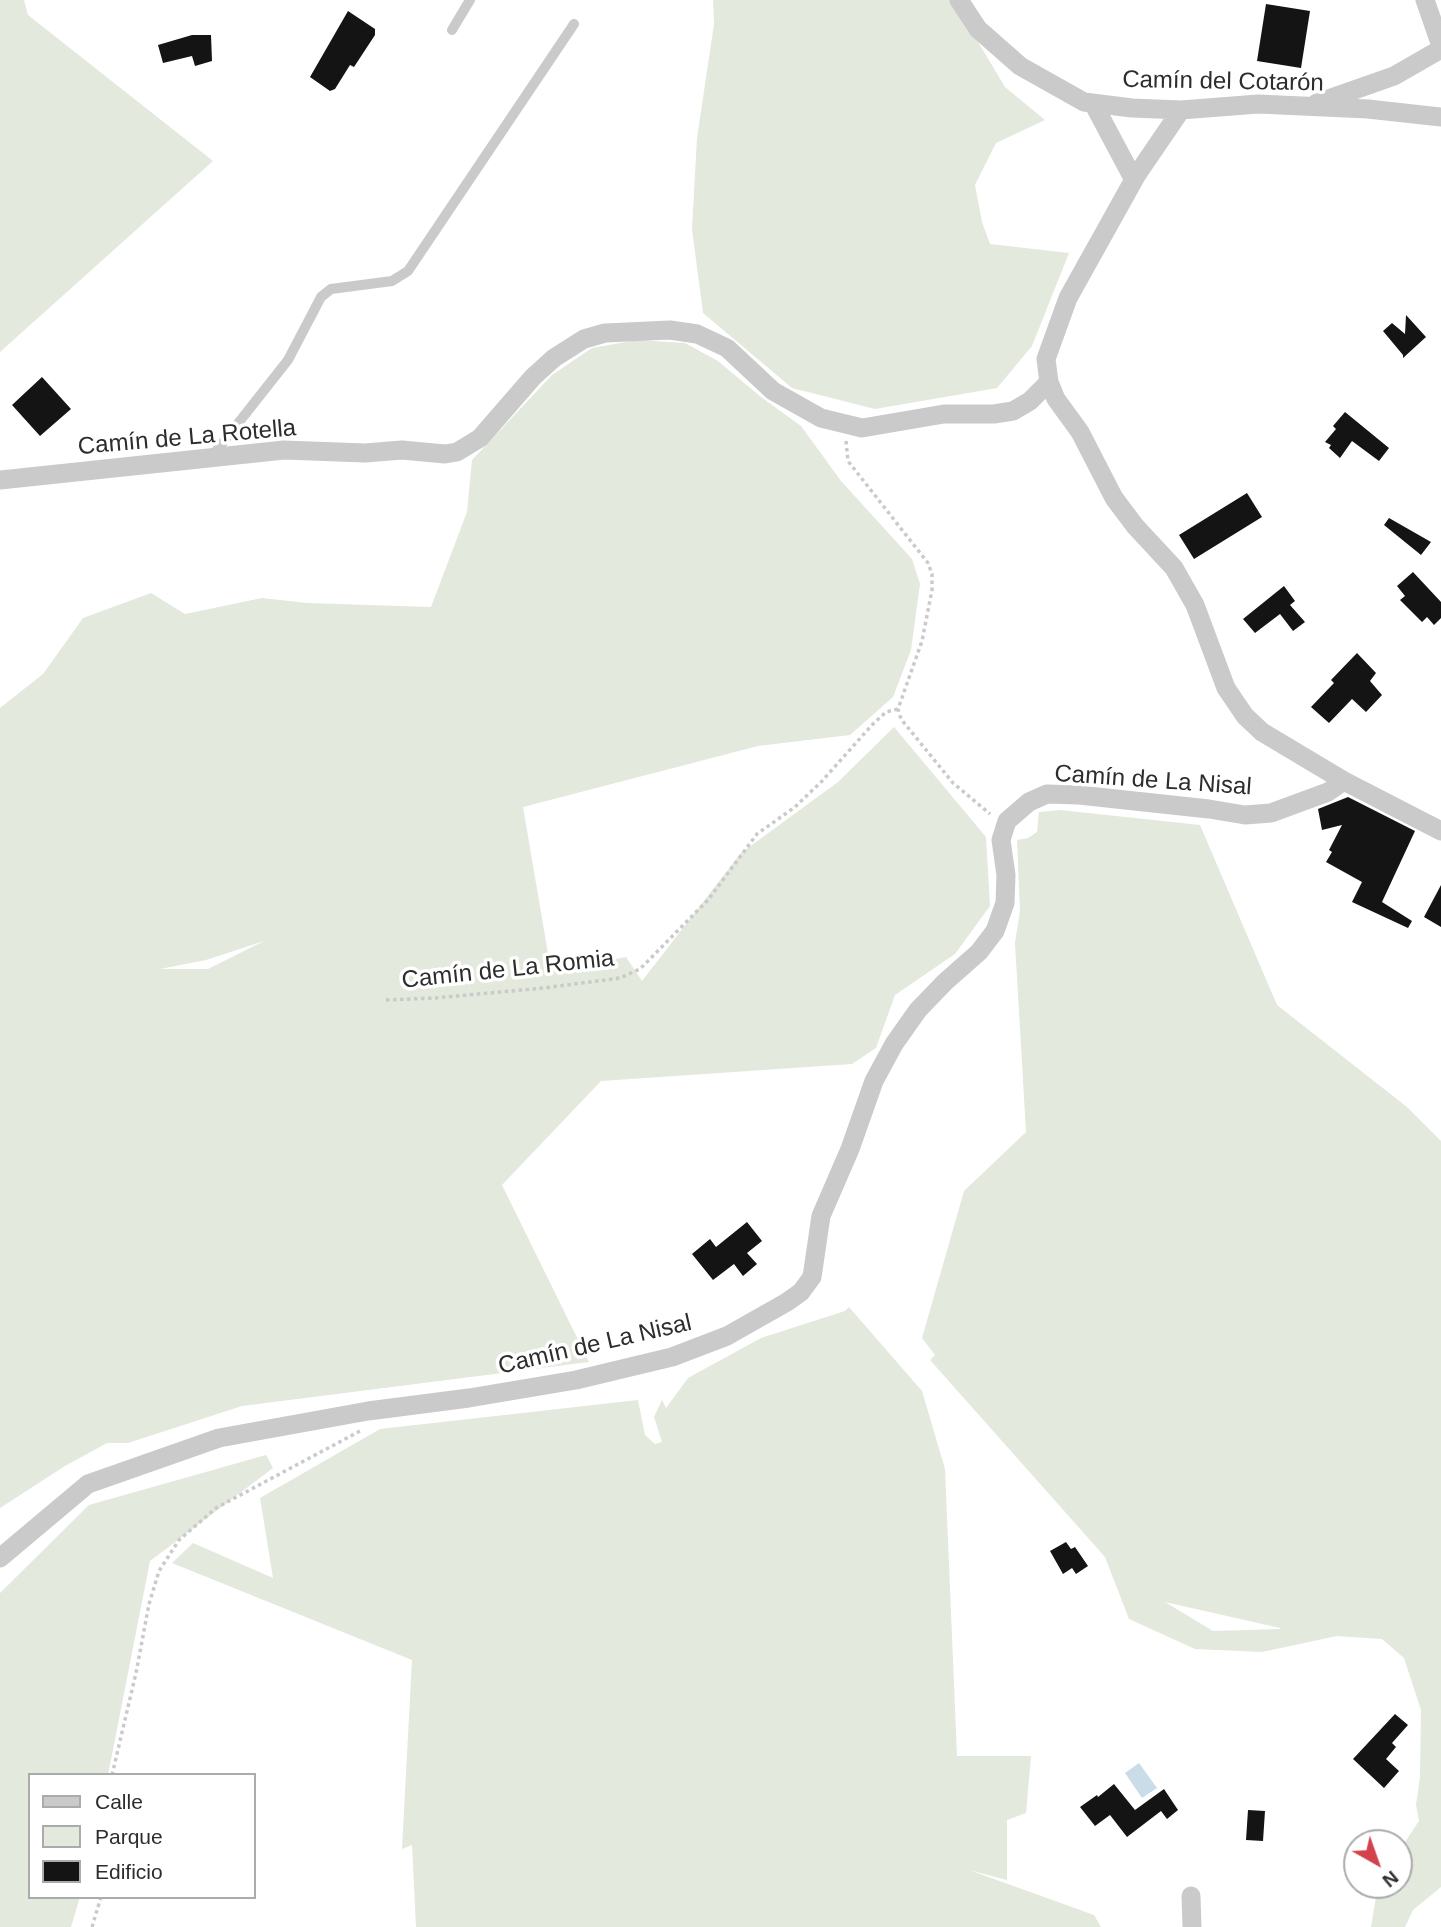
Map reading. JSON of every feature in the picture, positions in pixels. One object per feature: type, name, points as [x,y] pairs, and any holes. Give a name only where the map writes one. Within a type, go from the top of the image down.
[{"type":"street","name":"Camín del Cotarón","points":[[959,0],[978,29],[1020,66],[1084,102],[1181,110],[1258,104],[1368,109],[1441,117]]},
{"type":"street","points":[[1307,107],[1394,76],[1441,47],[1426,0]]},
{"type":"street","points":[[1093,103],[1133,180]]},
{"type":"street","points":[[1181,110],[1133,180],[1068,298],[1046,359],[1049,382],[1056,400],[1080,432],[1114,498],[1135,526],[1174,568],[1195,605],[1226,688],[1244,716],[1262,732],[1344,781],[1441,831]]},
{"type":"street","name":"Camín de La Rotella","points":[[0,480],[284,450],[365,453],[402,450],[445,454],[457,452],[480,438],[533,377],[570,346],[605,333],[670,330],[698,334],[726,348],[773,391],[821,418],[862,428],[944,414],[994,414],[1013,411],[1030,401],[1049,382]]},
{"type":"street","name":"Camín de La Nisal","points":[[0,1558],[88,1484],[219,1438],[368,1410],[469,1398],[576,1380],[672,1357],[727,1336],[802,1292],[812,1277],[821,1216],[850,1149],[874,1081],[894,1044],[918,1010],[944,982],[979,952],[995,931],[1005,903],[1006,875],[1001,840],[1007,821],[1029,802],[1047,794],[1209,808],[1245,815],[1271,813],[1328,792],[1344,781]]},
{"type":"street","points":[[1191,1896],[1192,1927]]},
{"type":"lane","points":[[452,30],[470,0]]},
{"type":"lane","points":[[211,458],[289,360],[321,297],[331,289],[392,281],[408,271],[574,24]]},
{"type":"path","points":[[844,425],[848,460],[928,563],[932,574],[932,590],[922,641],[898,709],[901,719],[953,783],[986,813],[1007,821]]},
{"type":"path","name":"Camín de La Romia","points":[[386,1000],[435,999],[544,988],[620,978],[640,969],[708,900],[757,834],[794,807],[822,781],[886,712],[898,709]]},
{"type":"path","points":[[111,1773],[136,1673],[149,1604],[159,1571],[179,1540],[216,1508],[360,1432],[366,1424],[368,1410]]},
{"type":"path","points":[[92,1927],[101,1899]]},
{"type":"green space","points":[[0,0],[24,0],[28,15],[213,161],[0,352]]},
{"type":"green space","points":[[713,0],[953,0],[1005,87],[1045,120],[996,143],[975,185],[982,222],[990,244],[1069,253],[1032,346],[997,388],[875,409],[792,388],[703,313],[692,229],[697,138],[714,24]]},
{"type":"green space","points":[[637,340],[685,343],[718,361],[801,426],[841,481],[912,559],[920,584],[911,650],[893,697],[850,735],[758,746],[523,807],[551,971],[626,957],[642,981],[741,853],[838,782],[894,727],[986,837],[990,906],[955,954],[895,995],[876,1048],[852,1064],[601,1081],[502,1185],[589,1362],[242,1406],[128,1443],[107,1443],[65,1466],[0,1508],[0,708],[43,674],[83,618],[151,593],[185,614],[262,598],[307,603],[431,607],[467,512],[472,460],[552,375],[592,348]],"holes":[[[264,941],[208,969],[160,969],[206,960]]]},
{"type":"green space","points":[[1060,810],[1200,825],[1277,1005],[1407,1107],[1441,1141],[1441,1887],[1413,1910],[1405,1927],[1371,1927],[1376,1899],[1413,1899],[1413,1830],[1419,1821],[1416,1805],[1420,1777],[1421,1710],[1404,1658],[1382,1639],[1337,1636],[1262,1652],[1195,1649],[1129,1619],[1105,1557],[930,1360],[935,1355],[922,1338],[964,1191],[1026,1132],[1015,943],[1020,911],[1017,840],[1028,838],[1037,832],[1039,812]],"holes":[[[1165,1602],[1280,1628],[1213,1631]]]},
{"type":"green space","points":[[849,1307],[922,1391],[945,1469],[957,1756],[1031,1756],[1026,1813],[1007,1820],[1007,1880],[969,1870],[1094,1915],[1101,1927],[416,1927],[412,1845],[402,1849],[412,1660],[172,1563],[193,1543],[273,1578],[260,1498],[380,1429],[638,1400],[645,1435],[655,1444],[662,1442],[654,1417],[662,1400],[666,1408],[688,1378],[761,1338],[845,1311]]},
{"type":"green space","points":[[266,1455],[273,1468],[150,1561],[108,1773],[28,1773],[28,1899],[79,1899],[71,1927],[0,1927],[0,1593],[89,1505]]},
{"type":"water","points":[[1139,1763],[1157,1788],[1142,1798],[1125,1773]]},
{"type":"building","points":[[1266,4],[1310,11],[1301,68],[1257,61]]},
{"type":"building","points":[[348,11],[375,29],[375,35],[354,67],[350,65],[335,89],[330,91],[310,77]]},
{"type":"building","points":[[192,35],[211,35],[212,61],[195,66],[192,56],[163,63],[158,45]]},
{"type":"building","points":[[1406,315],[1426,337],[1403,358],[1383,331],[1392,323],[1405,334]]},
{"type":"building","points":[[42,377],[71,409],[40,436],[12,405]]},
{"type":"building","points":[[1345,412],[1389,448],[1379,461],[1352,441],[1340,458],[1329,448],[1331,445],[1325,442],[1336,429],[1333,426]]},
{"type":"building","points":[[1247,493],[1262,517],[1194,559],[1179,535]]},
{"type":"building","points":[[1389,518],[1431,542],[1421,555],[1384,525]]},
{"type":"building","points":[[1413,572],[1441,602],[1441,618],[1434,625],[1427,617],[1422,622],[1400,600],[1405,596],[1397,586]]},
{"type":"building","points":[[1284,586],[1295,601],[1290,605],[1305,622],[1293,631],[1280,614],[1255,633],[1243,619]]},
{"type":"building","points":[[1357,653],[1376,673],[1370,681],[1382,695],[1366,712],[1352,699],[1329,723],[1311,707],[1334,683],[1331,680]]},
{"type":"building","points":[[1348,797],[1415,831],[1382,902],[1412,921],[1408,928],[1352,902],[1362,882],[1326,862],[1342,825],[1322,830],[1318,809]]},
{"type":"building","points":[[1441,885],[1441,927],[1424,917]]},
{"type":"building","points":[[747,1222],[762,1241],[747,1253],[757,1264],[743,1276],[734,1264],[713,1280],[692,1254],[710,1239],[716,1247]]},
{"type":"building","points":[[1066,1542],[1071,1549],[1075,1547],[1088,1566],[1076,1574],[1072,1568],[1063,1574],[1050,1551]]},
{"type":"building","points":[[1395,1714],[1408,1725],[1392,1743],[1396,1747],[1386,1759],[1399,1771],[1384,1788],[1353,1759]]},
{"type":"building","points":[[1114,1784],[1135,1810],[1164,1789],[1178,1810],[1167,1819],[1161,1811],[1127,1837],[1110,1815],[1095,1826],[1080,1807]]},
{"type":"building","points":[[1248,1810],[1265,1811],[1263,1841],[1246,1840]]}]
